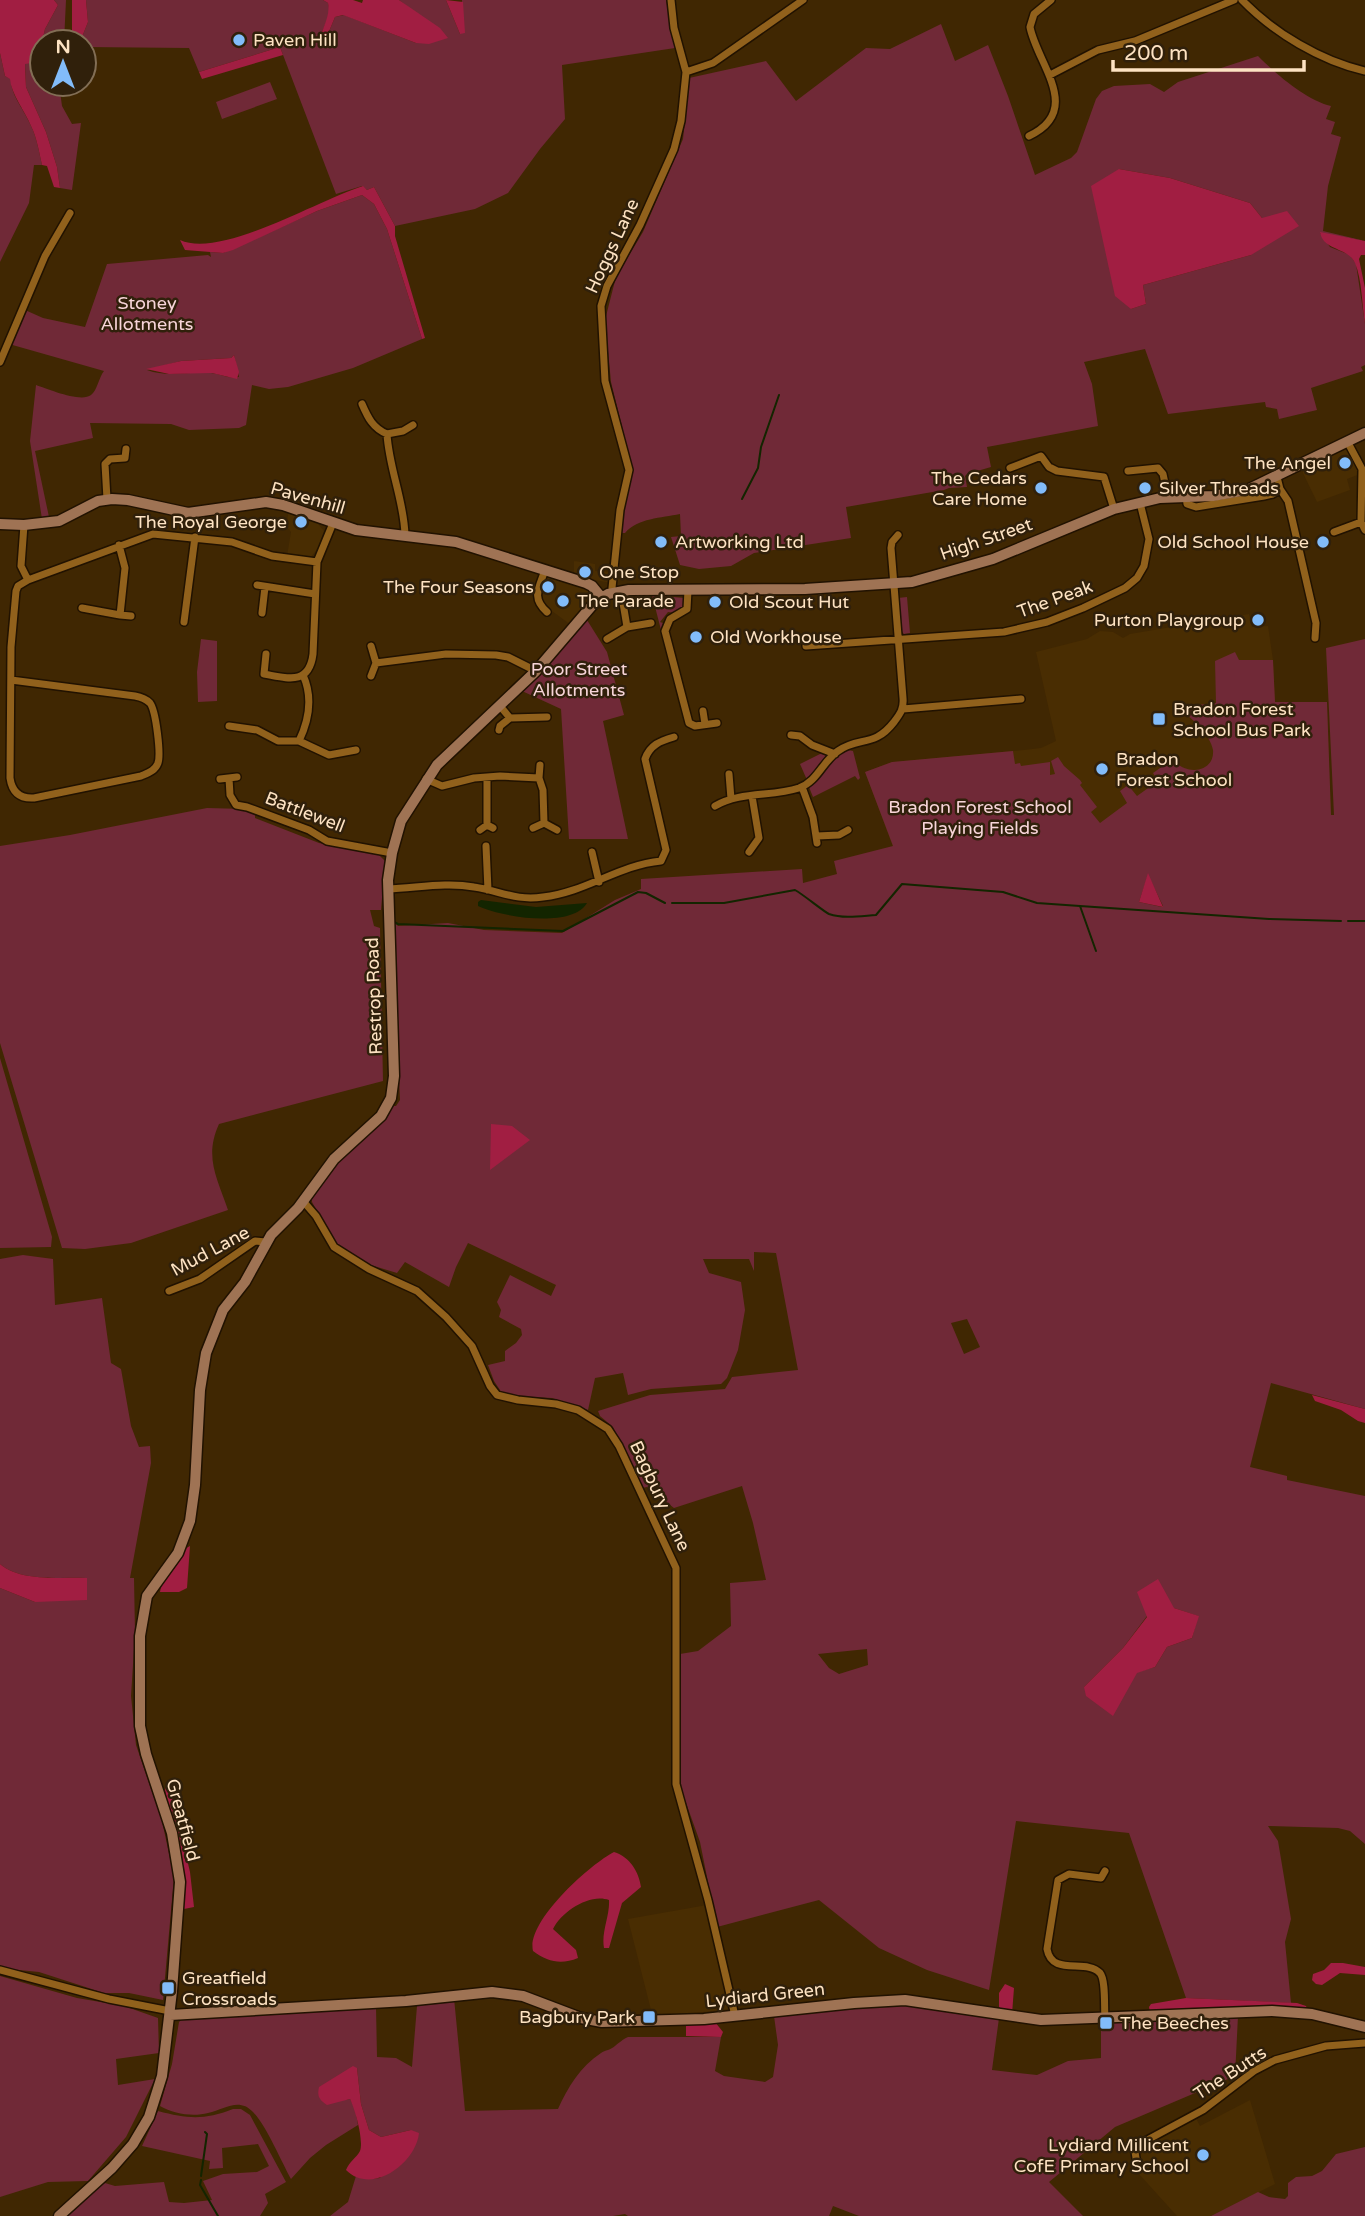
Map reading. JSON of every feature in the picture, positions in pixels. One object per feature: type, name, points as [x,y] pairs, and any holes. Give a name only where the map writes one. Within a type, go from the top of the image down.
[{"type":"street","name":"Hoggs Lane","points":[[627,626],[617,592],[612,588],[620,510],[629,470],[605,381],[601,306],[607,286],[640,225],[674,149],[681,121],[685,72],[674,28],[671,0]]},
{"type":"street","points":[[685,72],[713,63],[803,0]]},
{"type":"street","points":[[1029,136],[1042,128],[1052,114],[1055,96],[1050,75],[1030,27],[1034,14],[1051,0]]},
{"type":"street","points":[[1050,75],[1098,50],[1135,41],[1234,0]]},
{"type":"street","points":[[1242,0],[1263,19],[1314,51],[1345,66],[1365,71]]},
{"type":"street","points":[[0,362],[44,256],[70,213]]},
{"type":"street","points":[[362,404],[369,420],[387,434],[403,431],[413,425]]},
{"type":"street","name":"High Street","points":[[601,597],[617,592],[805,589],[912,582],[993,559],[1114,509],[1168,497],[1233,494],[1279,483],[1365,433]]},
{"type":"street","points":[[387,434],[390,463],[405,514],[405,535]]},
{"type":"street","points":[[1347,442],[1363,471],[1359,508],[1365,530]]},
{"type":"street","points":[[110,459],[125,458],[126,449]]},
{"type":"street","points":[[106,451],[110,459]]},
{"type":"street","points":[[1010,468],[1041,456],[1049,467],[1057,471],[1100,475],[1107,481],[1114,509]]},
{"type":"street","points":[[0,524],[61,521],[107,499],[104,468],[110,459]]},
{"type":"street","points":[[1128,471],[1157,468],[1163,474],[1168,497]]},
{"type":"street","points":[[1279,483],[1287,501],[1316,626],[1315,638]]},
{"type":"street","name":"Pavenhill","points":[[107,499],[128,500],[194,513],[266,502],[368,532],[456,542],[590,585],[601,597]]},
{"type":"street","name":"The Peak","points":[[806,646],[1017,630],[1047,622],[1125,589],[1142,570],[1149,553],[1149,535],[1140,503]]},
{"type":"street","points":[[1334,532],[1361,522]]},
{"type":"street","points":[[266,654],[264,674],[290,678],[303,675],[309,668],[312,660],[317,562],[333,523]]},
{"type":"street","points":[[24,524],[21,566],[28,580]]},
{"type":"street","points":[[11,680],[145,699],[152,706],[159,756],[151,772],[141,776],[34,798],[22,797],[14,790],[11,782],[11,680],[14,599],[18,586],[153,534],[232,542],[272,556],[317,562]]},
{"type":"street","points":[[184,622],[195,537]]},
{"type":"street","points":[[715,806],[731,799],[802,787],[815,778],[835,754],[877,738],[888,730],[903,709],[893,538]]},
{"type":"street","points":[[119,545],[125,568],[120,615]]},
{"type":"street","points":[[542,611],[537,597],[545,570]]},
{"type":"street","points":[[261,612],[261,586],[315,594]]},
{"type":"street","points":[[688,590],[687,609],[670,619],[665,631],[689,723],[695,726],[718,723]]},
{"type":"street","name":"Restrop Road","points":[[198,1408],[202,1372],[223,1310],[245,1282],[266,1242],[303,1201],[334,1159],[381,1116],[391,1098],[394,1076],[388,889],[392,853],[401,821],[426,779],[451,750],[536,671],[601,597]]},
{"type":"street","points":[[82,608],[131,616]]},
{"type":"street","points":[[607,639],[627,626],[651,623]]},
{"type":"street","points":[[371,646],[376,663],[371,676]]},
{"type":"street","points":[[376,663],[446,654],[496,655],[508,657],[536,671]]},
{"type":"street","points":[[299,741],[308,710],[307,685],[303,675]]},
{"type":"street","points":[[903,709],[1021,699]]},
{"type":"street","points":[[500,706],[510,718]]},
{"type":"street","points":[[703,711],[705,724]]},
{"type":"street","points":[[499,730],[510,718],[547,717]]},
{"type":"street","points":[[233,729],[257,730],[274,740],[299,741],[329,755],[351,754]]},
{"type":"street","points":[[791,735],[800,736],[835,754]]},
{"type":"street","points":[[388,889],[458,886],[488,890],[511,897],[541,898],[583,889],[630,866],[661,861],[665,855],[660,817],[645,759],[656,743],[674,737]]},
{"type":"street","points":[[540,765],[544,823]]},
{"type":"street","points":[[728,774],[731,799]]},
{"type":"street","name":"Battlewell","points":[[220,779],[233,777],[230,795],[236,805],[309,830],[327,841],[392,853]]},
{"type":"street","points":[[426,779],[442,786],[487,777],[539,779]]},
{"type":"street","points":[[487,777],[487,828]]},
{"type":"street","points":[[802,787],[817,839],[839,835],[848,830]]},
{"type":"street","points":[[749,852],[759,838],[752,796]]},
{"type":"street","points":[[533,828],[544,823]]},
{"type":"street","points":[[544,823],[557,830]]},
{"type":"street","points":[[486,846],[488,890]]},
{"type":"street","points":[[592,852],[600,882]]},
{"type":"street","name":"Bagbury Lane","points":[[303,1201],[316,1216],[334,1247],[369,1269],[417,1291],[441,1311],[472,1346],[490,1387],[497,1395],[578,1410],[608,1429],[619,1446],[676,1568],[676,1784],[708,1900],[734,2016]]},
{"type":"street","name":"Mud Lane","points":[[169,1291],[200,1279],[255,1241],[266,1242]]},
{"type":"street","name":"Greatfield","points":[[59,2216],[122,2158],[145,2124],[161,2083],[170,2013],[180,1882],[172,1833],[146,1754],[140,1726],[140,1644],[146,1600],[178,1553],[187,1530],[195,1485],[198,1408]]},
{"type":"street","points":[[1103,1878],[1069,1874],[1058,1880],[1047,1961],[1093,1969],[1100,1973],[1105,2018]]},
{"type":"street","points":[[0,1970],[170,2013]]},
{"type":"street","name":"Lydiard Green","points":[[170,2013],[412,2000],[492,1992],[523,1996],[595,2022],[678,2021],[905,2000],[1031,2020],[1272,2011],[1325,2016],[1365,2027]]},
{"type":"street","name":"The Butts","points":[[1137,2164],[1135,2152],[1138,2145],[1203,2110],[1262,2067],[1283,2057],[1316,2048],[1365,2043]]},
{"type":"shaded area","points":[[0,0],[54,0],[58,5],[46,28],[28,28],[28,64],[25,64],[28,98],[31,98],[46,132],[57,167],[60,188],[54,187],[47,166],[42,165],[33,131],[10,79],[5,76],[0,53]]},
{"type":"shaded area","points":[[72,0],[86,0],[88,22],[86,28],[72,28]]},
{"type":"shaded area","points":[[323,0],[353,0],[362,3],[363,0],[399,0],[440,28],[448,38],[429,44],[416,43],[343,15],[335,17],[323,46],[320,46],[328,9],[328,3]]},
{"type":"shaded area","points":[[446,0],[463,2],[465,33],[460,34]]},
{"type":"shaded area","points":[[280,47],[283,55],[202,79],[199,72]]},
{"type":"shaded area","points":[[1119,169],[1170,178],[1250,203],[1262,218],[1287,211],[1299,226],[1251,255],[1143,285],[1146,304],[1131,309],[1115,296],[1091,186]]},
{"type":"shaded area","points":[[363,186],[367,190],[374,187],[395,226],[395,236],[425,338],[422,339],[387,229],[374,204],[362,195],[317,211],[223,253],[185,250],[180,240],[198,244],[220,242],[244,235]]},
{"type":"shaded area","points":[[1320,232],[1365,241],[1365,255],[1361,255],[1359,259],[1365,288],[1365,324],[1355,263],[1347,254],[1326,243]]},
{"type":"shaded area","points":[[234,355],[239,372],[237,379],[212,373],[169,374],[146,369],[181,361],[231,358]]},
{"type":"shaded area","points":[[1346,446],[1360,474],[1347,479],[1350,490],[1317,502],[1302,471]]},
{"type":"shaded area","points":[[289,510],[314,519],[324,531],[318,548],[311,557],[287,556],[291,532],[286,526]]},
{"type":"shaded area","points":[[574,561],[595,564],[595,571],[612,572],[611,583],[574,576]]},
{"type":"shaded area","points":[[550,576],[585,586],[590,591],[591,601],[571,625],[541,603],[540,595],[545,578]]},
{"type":"shaded area","name":"Bradon Forest School","points":[[1249,614],[1252,627],[1268,626],[1275,702],[1327,702],[1331,817],[893,847],[865,772],[892,762],[1041,748],[1056,741],[1036,652],[1087,639],[1100,631],[1113,632],[1123,638],[1130,634]]},
{"type":"shaded area","points":[[1148,873],[1163,907],[1139,902]]},
{"type":"shaded area","points":[[481,900],[536,907],[587,903],[579,911],[567,916],[536,918],[489,910],[478,906]]},
{"type":"shaded area","points":[[491,1124],[512,1126],[530,1140],[490,1170]]},
{"type":"shaded area","points":[[1312,1395],[1365,1409],[1365,1423],[1341,1410],[1315,1401]]},
{"type":"shaded area","points":[[190,1546],[187,1588],[179,1592],[160,1592],[171,1566]]},
{"type":"shaded area","points":[[0,1564],[19,1574],[30,1576],[87,1578],[87,1600],[35,1602],[0,1588]]},
{"type":"shaded area","points":[[1158,1579],[1174,1608],[1199,1616],[1192,1638],[1167,1647],[1155,1667],[1137,1673],[1113,1716],[1086,1696],[1084,1687],[1123,1648],[1147,1617],[1137,1592]]},
{"type":"shaded area","points":[[167,1785],[171,1790],[190,1872],[194,1907],[184,1909],[184,1887],[165,1790]]},
{"type":"shaded area","points":[[614,1852],[625,1857],[633,1866],[641,1887],[622,1903],[609,1948],[604,1948],[603,1942],[609,1900],[602,1898],[577,1905],[557,1922],[553,1929],[576,1950],[578,1958],[555,1961],[533,1951],[533,1939],[549,1910],[576,1881]]},
{"type":"shaded area","points":[[707,1905],[728,2009],[653,2018],[628,1919]]},
{"type":"shaded area","points":[[1331,1963],[1365,1967],[1365,1975],[1340,1973],[1322,1985],[1316,1984],[1312,1980],[1313,1974],[1324,1970]]},
{"type":"shaded area","points":[[1005,1984],[1014,1988],[1012,2014],[1006,2014],[999,2007],[999,1993]]},
{"type":"shaded area","points":[[1186,1998],[1297,2003],[1306,2006],[1308,2011],[1150,2012],[1151,2004]]},
{"type":"shaded area","points":[[715,2022],[723,2032],[721,2037],[686,2036],[686,2024]]},
{"type":"shaded area","points":[[353,2066],[357,2068],[361,2104],[369,2130],[381,2137],[411,2130],[419,2133],[410,2155],[401,2165],[380,2178],[356,2177],[346,2170],[361,2146],[354,2110],[350,2099],[327,2105],[319,2095],[319,2087]]},
{"type":"shaded area","name":"Lydiard Millicent CofE Primary School","points":[[1250,2100],[1275,2184],[1211,2216],[1177,2216],[1139,2174],[1142,2150],[1148,2143],[1195,2116],[1200,2126]]},
{"type":"green space","points":[[54,0],[66,0],[65,28],[46,28],[58,5]]},
{"type":"green space","points":[[86,0],[323,0],[328,3],[330,13],[320,37],[323,46],[335,17],[344,15],[416,43],[408,7],[399,0],[446,0],[460,34],[462,0],[666,0],[675,48],[562,65],[565,119],[508,193],[475,209],[395,226],[374,187],[367,190],[362,186],[336,194],[280,47],[199,72],[189,48],[98,47],[98,28],[86,28],[88,22]]},
{"type":"green space","points":[[941,24],[955,61],[988,45],[1035,175],[1071,158],[1077,152],[1096,99],[1102,91],[1114,86],[1150,84],[1164,92],[1178,82],[1258,56],[1302,92],[1331,106],[1326,119],[1335,122],[1331,134],[1341,137],[1328,186],[1323,231],[1365,241],[1320,233],[1330,247],[1350,255],[1356,264],[1365,324],[1365,365],[1361,367],[1363,371],[1311,388],[1317,410],[1279,419],[1277,409],[1266,407],[1265,402],[1168,414],[1145,349],[1084,362],[1092,384],[1098,426],[987,447],[991,467],[967,474],[967,487],[846,507],[851,538],[754,553],[731,566],[699,569],[680,565],[671,537],[681,536],[680,514],[643,521],[621,533],[621,516],[632,467],[611,382],[605,320],[616,277],[643,232],[683,139],[689,78],[766,61],[796,101],[866,48],[890,49]],"holes":[[[1119,169],[1170,178],[1250,203],[1262,218],[1251,255],[1143,285],[1146,304],[1131,309]]]},
{"type":"green space","points":[[0,53],[5,76],[11,79],[15,97],[33,131],[42,165],[34,165],[29,203],[0,262]]},
{"type":"green space","points":[[25,63],[28,63],[28,92],[26,87]]},
{"type":"green space","points":[[270,82],[277,99],[222,119],[216,102]]},
{"type":"green space","points":[[31,98],[61,98],[62,106],[72,124],[81,123],[72,190],[60,188],[57,167]]},
{"type":"green space","name":"Stoney Allotments","points":[[362,195],[374,204],[387,229],[422,339],[353,368],[288,387],[269,389],[252,385],[246,425],[239,428],[189,430],[171,424],[90,423],[93,438],[35,451],[49,517],[42,519],[30,441],[36,385],[64,394],[86,397],[93,393],[104,371],[9,344],[25,310],[43,318],[85,327],[107,264],[208,255],[211,257],[210,252],[223,253],[317,211]],"holes":[[[234,355],[239,377],[203,373],[163,374],[147,370],[181,361],[231,358]]]},
{"type":"green space","points":[[652,595],[684,598],[683,608],[676,613],[668,612],[660,622],[663,623],[661,630]]},
{"type":"green space","points":[[907,597],[910,633],[904,634],[901,631],[898,598]]},
{"type":"green space","name":"Poor Street Allotments","points":[[587,620],[607,652],[624,715],[603,721],[628,839],[569,839],[561,709],[522,691]]},
{"type":"green space","points":[[201,639],[217,641],[217,701],[198,702],[197,672]]},
{"type":"green space","name":"Bradon Forest School Playing Fields","points":[[1365,639],[1365,1409],[1271,1383],[1250,1467],[1287,1476],[1287,1480],[1365,1496],[1365,1844],[1350,1831],[1338,1828],[1268,1826],[1278,1841],[1291,1919],[1285,1942],[1291,2003],[1186,1998],[1129,1833],[1016,1821],[989,1990],[927,1970],[879,1948],[819,1900],[717,1927],[700,1842],[680,1786],[680,1654],[698,1651],[731,1626],[730,1583],[766,1580],[753,1523],[742,1486],[674,1508],[647,1487],[642,1488],[613,1427],[598,1411],[650,1395],[725,1389],[732,1377],[798,1370],[776,1253],[754,1252],[754,1271],[749,1259],[703,1259],[709,1273],[741,1282],[745,1310],[738,1350],[727,1378],[721,1384],[651,1389],[628,1395],[623,1373],[595,1378],[588,1410],[552,1398],[502,1393],[488,1365],[505,1361],[505,1351],[522,1335],[521,1329],[499,1317],[501,1310],[497,1302],[510,1275],[551,1296],[556,1285],[468,1243],[449,1287],[405,1262],[397,1273],[364,1263],[336,1245],[312,1202],[315,1192],[332,1166],[400,1100],[392,920],[398,926],[448,923],[484,930],[562,933],[615,900],[641,889],[641,879],[802,869],[803,883],[837,874],[834,861],[893,846],[865,772],[892,762],[1013,751],[1015,764],[1020,763],[1021,766],[1050,762],[1050,775],[1055,774],[1051,761],[1058,757],[1082,783],[1080,785],[1097,807],[1091,812],[1100,823],[1127,803],[1120,791],[1128,785],[1137,796],[1158,781],[1153,773],[1173,759],[1179,765],[1192,770],[1199,770],[1209,763],[1213,750],[1208,738],[1178,707],[1216,703],[1215,661],[1235,652],[1239,660],[1273,660],[1275,702],[1327,702],[1331,815],[1334,815],[1326,648]],"holes":[[[1148,875],[1163,906],[1139,902]],[[967,1319],[980,1347],[964,1354],[951,1323]],[[1174,1608],[1198,1616],[1192,1638],[1167,1647],[1155,1667],[1084,1687],[1123,1648],[1147,1616]],[[867,1649],[868,1665],[839,1674],[829,1668],[818,1654]]]},
{"type":"green space","points":[[847,750],[853,751],[860,778],[858,780],[855,776],[813,797],[809,787]]},
{"type":"green space","points":[[822,753],[826,755],[816,772],[807,780],[800,764]]},
{"type":"green space","points":[[207,808],[244,809],[255,813],[255,818],[319,843],[379,855],[385,861],[381,910],[370,910],[374,926],[380,928],[383,1081],[219,1124],[212,1157],[228,1210],[131,1243],[85,1249],[62,1248],[0,1043],[0,846]]},
{"type":"green space","points":[[0,1058],[52,1237],[51,1247],[0,1248]]},
{"type":"green space","points":[[23,1255],[53,1259],[55,1305],[102,1298],[111,1363],[121,1369],[131,1426],[139,1447],[150,1446],[151,1463],[130,1578],[134,1578],[135,1633],[131,1696],[136,1745],[162,1821],[174,1877],[163,2000],[129,1993],[104,1993],[39,1972],[0,1966],[0,1588],[35,1602],[86,1578],[30,1576],[9,1570],[0,1564],[0,1259]]},
{"type":"green space","points":[[0,1976],[77,1998],[124,2006],[158,2018],[159,2053],[116,2059],[118,2085],[155,2079],[126,2137],[88,2181],[48,2182],[0,2197]]},
{"type":"green space","points":[[454,1998],[465,2111],[558,2109],[570,2085],[581,2071],[601,2053],[628,2037],[721,2037],[715,2071],[724,2076],[765,2082],[773,2077],[778,2045],[774,2016],[901,2005],[917,2005],[999,2018],[992,2070],[1037,2075],[1068,2061],[1101,2058],[1101,2022],[1238,2016],[1235,2076],[1115,2127],[1049,2182],[1083,2216],[859,2216],[833,2206],[829,2216],[330,2216],[348,2202],[356,2176],[380,2178],[411,2130],[381,2137],[369,2130],[361,2104],[357,2068],[345,2100],[350,2099],[355,2108],[358,2125],[326,2145],[291,2179],[274,2144],[248,2108],[237,2105],[190,2115],[160,2106],[172,2064],[179,2022],[182,2019],[376,2007],[377,2057],[396,2058],[412,2067],[417,2006]]},
{"type":"green space","points":[[241,2109],[250,2115],[286,2182],[265,2194],[268,2203],[260,2216],[65,2216],[105,2183],[115,2186],[164,2182],[169,2202],[184,2203],[212,2200],[203,2181],[223,2174],[257,2172],[269,2166],[258,2144],[222,2148],[223,2168],[209,2169],[210,2161],[142,2146],[158,2111],[196,2117]]},
{"type":"green space","points":[[1365,2147],[1365,2216],[1211,2216],[1258,2192],[1285,2199],[1288,2196],[1288,2183],[1296,2177],[1312,2176],[1322,2171],[1336,2154]]},
{"type":"waterway","points":[[742,499],[758,468],[761,447],[779,395]]},
{"type":"waterway","points":[[672,903],[724,903],[795,890],[829,914],[864,916],[876,915],[902,884],[1003,892],[1037,903],[1080,906]]},
{"type":"waterway","points":[[394,922],[563,931],[638,892],[665,903]]},
{"type":"waterway","points":[[1096,951],[1080,906],[1269,919],[1341,921]]},
{"type":"waterway","points":[[1348,921],[1365,921]]},
{"type":"waterway","points":[[201,2176],[207,2134],[205,2132]]},
{"type":"waterway","points":[[201,2180],[200,2185],[218,2216]]},
{"type":"place","name":"Paven Hill","points":[[239,40]]},
{"type":"place","name":"The Angel","points":[[1345,463]]},
{"type":"place","name":"The Cedars Care Home","points":[[1041,488]]},
{"type":"place","name":"Silver Threads","points":[[1145,488]]},
{"type":"place","name":"The Royal George","points":[[301,522]]},
{"type":"place","name":"Artworking Ltd","points":[[661,542]]},
{"type":"place","name":"Old School House","points":[[1323,542]]},
{"type":"place","name":"One Stop","points":[[585,572]]},
{"type":"place","name":"The Four Seasons","points":[[548,587]]},
{"type":"place","name":"The Parade","points":[[563,601]]},
{"type":"place","name":"Old Scout Hut","points":[[715,602]]},
{"type":"place","name":"Purton Playgroup","points":[[1258,620]]},
{"type":"place","name":"Old Workhouse","points":[[696,637]]},
{"type":"place","name":"Bradon Forest School Bus Park","points":[[1159,719]]},
{"type":"place","name":"Bradon Forest School","points":[[1102,769]]},
{"type":"place","name":"Greatfield Crossroads","points":[[168,1988]]},
{"type":"place","name":"Bagbury Park","points":[[649,2017]]},
{"type":"place","name":"The Beeches","points":[[1106,2023]]},
{"type":"place","name":"Lydiard Millicent CofE Primary School","points":[[1203,2155]]}]
